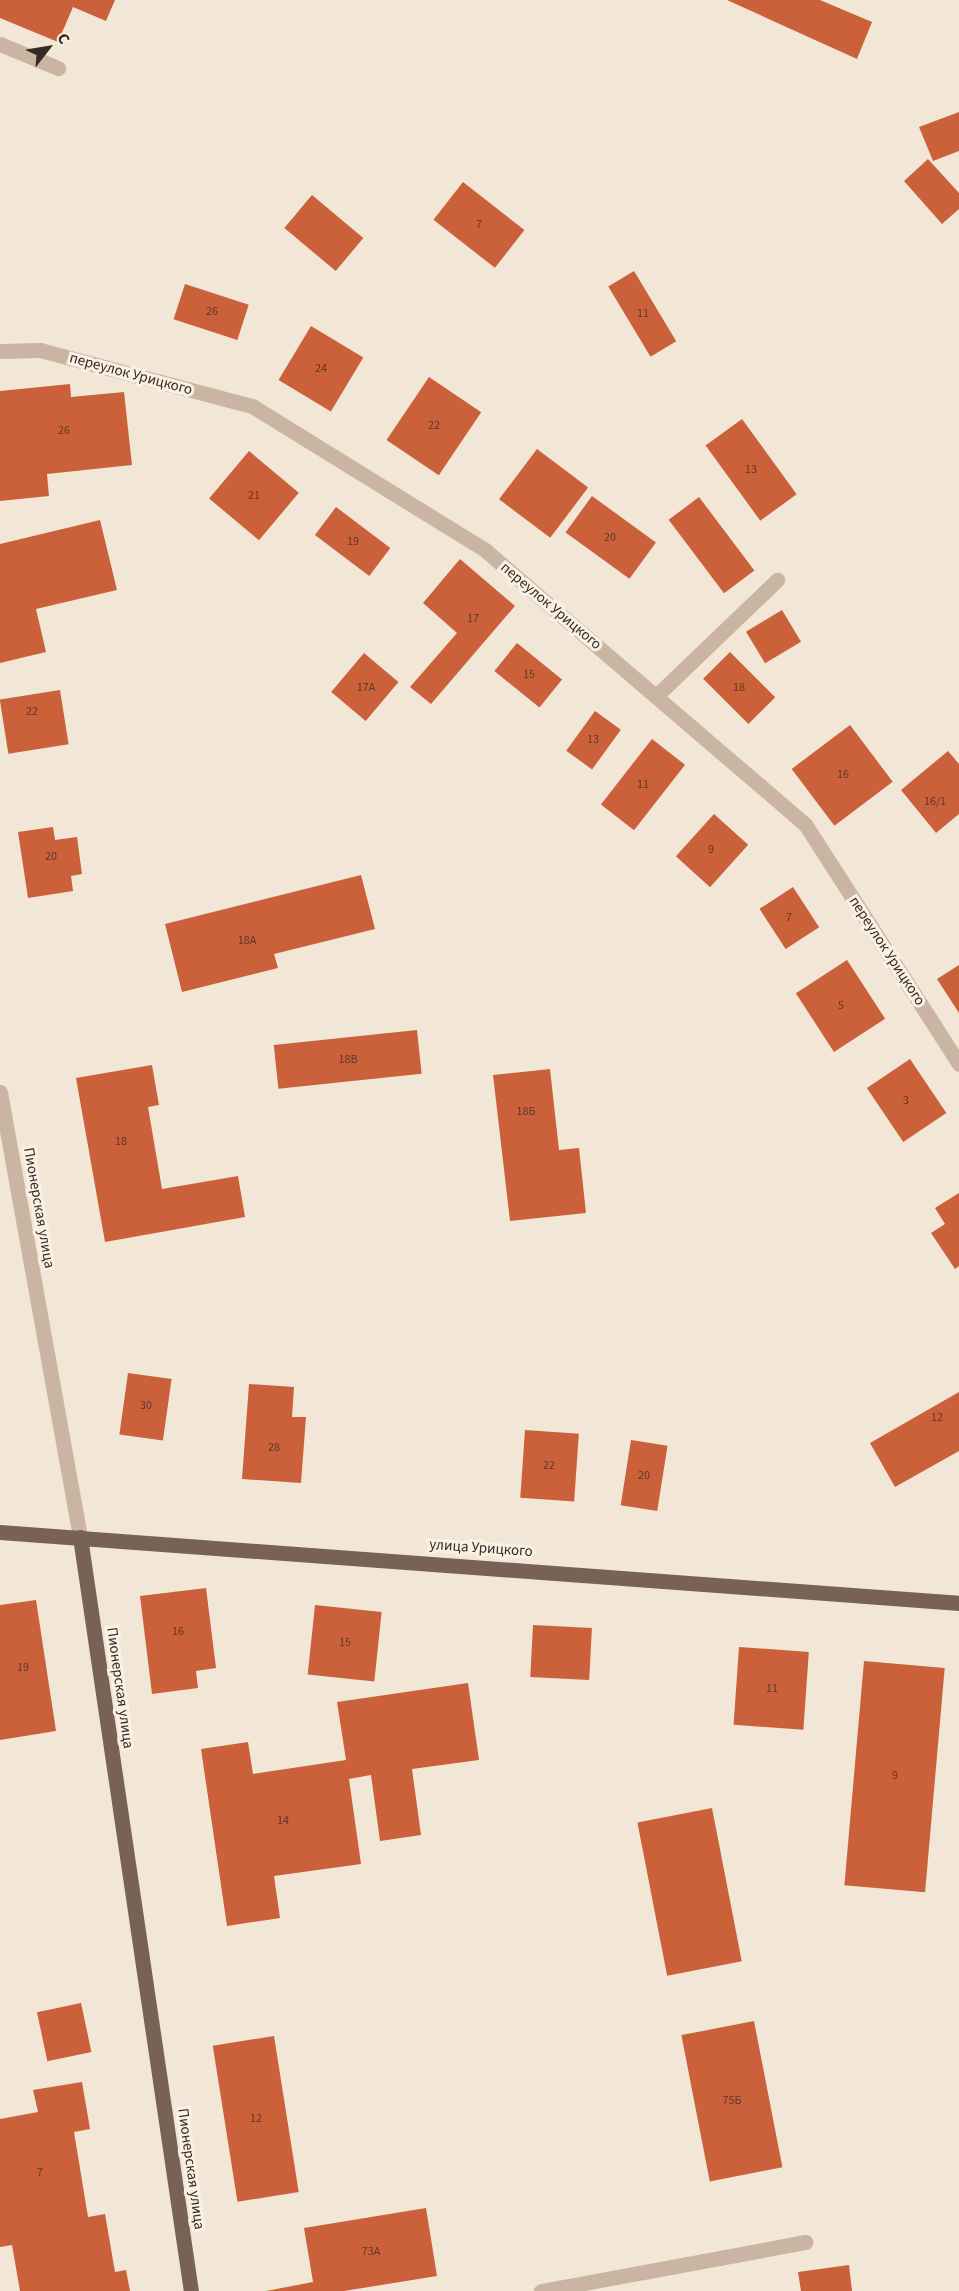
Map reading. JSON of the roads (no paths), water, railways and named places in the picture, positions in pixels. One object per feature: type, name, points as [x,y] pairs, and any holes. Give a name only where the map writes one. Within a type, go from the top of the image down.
[{"type":"main road","name":"улица Урицкого","points":[[0,1532],[959,1603]]},
{"type":"main road","name":"Пионерская улица","points":[[80,1537],[191,2291]]},
{"type":"street","points":[[0,44],[58,68]]},
{"type":"street","name":"переулок Урицкого","points":[[0,351],[40,350],[252,406],[485,550],[805,824],[959,1064]]},
{"type":"street","points":[[656,696],[777,580]]},
{"type":"street","name":"Пионерская улица","points":[[0,1092],[80,1537]]},
{"type":"street","points":[[541,2291],[806,2242]]}]
